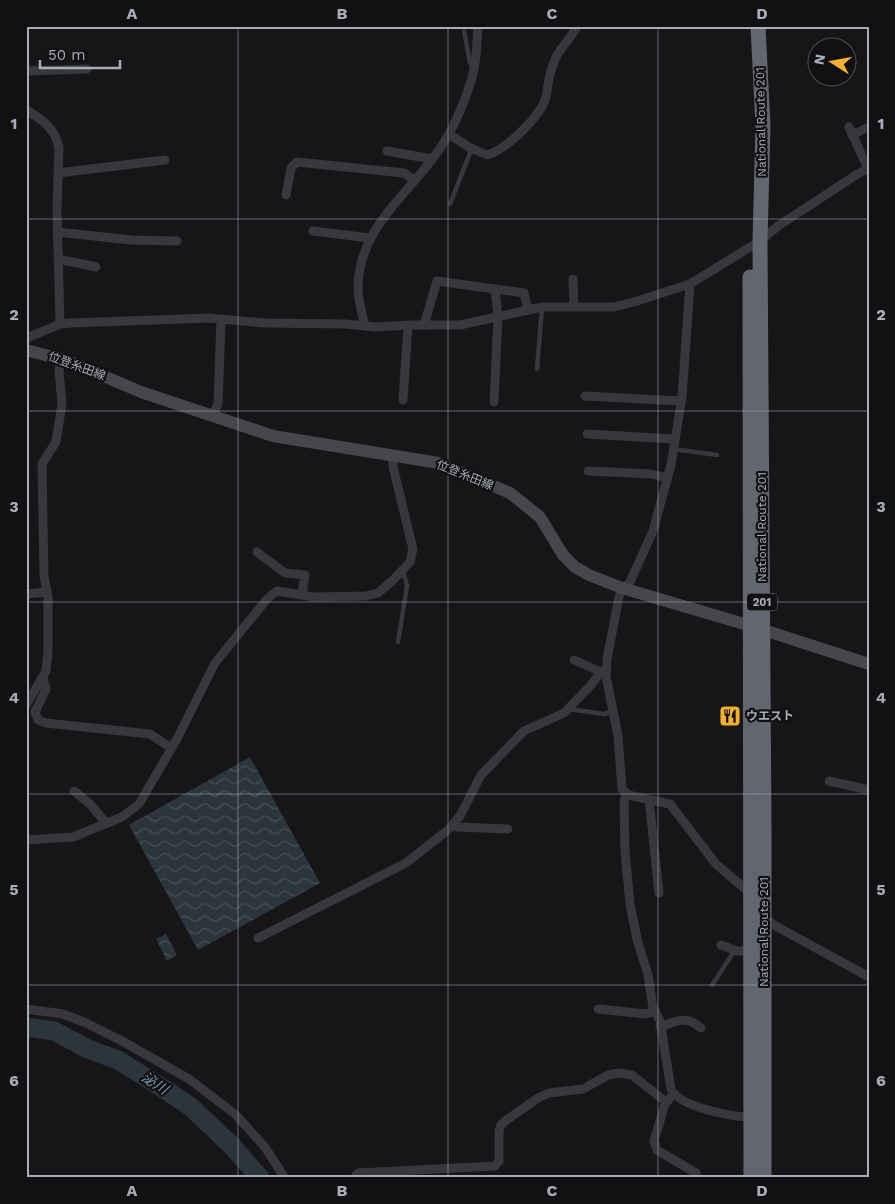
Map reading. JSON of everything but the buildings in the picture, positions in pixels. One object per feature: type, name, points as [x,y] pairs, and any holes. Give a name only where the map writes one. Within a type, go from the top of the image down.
[{"type":"highway","name":"National Route 201","points":[[749,26],[756,244],[756,628],[750,893],[751,1178]]},
{"type":"highway","name":"National Route 201","points":[[756,244],[763,126],[758,26]]},
{"type":"highway","name":"National Route 201","points":[[756,628],[764,828],[764,1178]]},
{"type":"main road","name":"位登糸田線","points":[[26,350],[61,359],[142,392],[273,436],[439,463],[510,493],[540,517],[563,555],[575,567],[589,575],[622,588],[869,664]]},
{"type":"street","points":[[365,326],[358,289],[360,270],[370,238],[388,210],[432,159],[449,134],[475,67],[478,26]]},
{"type":"street","points":[[449,134],[487,155],[495,153],[533,121],[547,96],[549,78],[557,55],[572,36],[576,26]]},
{"type":"street","points":[[26,70],[87,69]]},
{"type":"street","points":[[26,110],[49,125],[60,148],[57,232],[60,324]]},
{"type":"street","points":[[26,340],[60,324],[154,320],[221,320],[376,327],[460,325],[542,307],[614,306],[637,301],[690,284],[756,244],[778,226],[868,169],[850,131],[869,127]]},
{"type":"street","points":[[387,151],[432,159]]},
{"type":"street","points":[[58,173],[165,160]]},
{"type":"street","points":[[286,195],[291,168],[298,162],[404,173],[414,180]]},
{"type":"street","points":[[313,231],[370,238]]},
{"type":"street","points":[[57,232],[131,240],[177,241]]},
{"type":"street","points":[[58,259],[96,267]]},
{"type":"street","points":[[573,279],[574,306]]},
{"type":"street","points":[[424,325],[437,281],[524,294],[528,310]]},
{"type":"street","points":[[258,938],[406,864],[460,816],[481,775],[524,731],[564,714],[604,671],[619,597],[622,588],[629,584],[653,531],[667,478],[681,401],[690,284]]},
{"type":"street","points":[[494,402],[498,317],[495,289]]},
{"type":"street","points":[[213,415],[218,404],[221,320]]},
{"type":"street","points":[[403,400],[408,325]]},
{"type":"street","points":[[26,705],[46,671],[48,651],[47,592],[44,576],[42,464],[56,442],[62,404],[59,370],[61,359]]},
{"type":"street","points":[[585,396],[681,401]]},
{"type":"street","points":[[587,434],[675,438]]},
{"type":"street","points":[[26,840],[74,837],[122,818],[139,804],[171,748],[214,663],[268,598],[278,591],[314,597],[366,596],[378,593],[403,570],[410,562],[413,549],[393,467],[393,455]]},
{"type":"street","points":[[588,471],[652,474],[667,478]]},
{"type":"street","points":[[257,552],[285,573],[305,575],[302,594]]},
{"type":"street","points":[[26,594],[47,592]]},
{"type":"street","points":[[574,660],[604,671],[606,676],[618,736],[622,789],[626,794],[670,804],[716,864],[750,893],[772,924],[869,977]]},
{"type":"street","points":[[43,678],[46,689],[35,712],[38,720],[46,724],[150,734],[171,748]]},
{"type":"street","points":[[829,781],[869,790]]},
{"type":"street","points":[[74,791],[90,804],[106,823]]},
{"type":"street","points":[[626,794],[624,802],[625,852],[630,904],[655,1011],[660,1020],[671,1089],[677,1098],[698,1107],[739,1117],[752,1117]]},
{"type":"street","points":[[649,799],[659,893]]},
{"type":"street","points":[[452,825],[458,827],[508,829]]},
{"type":"street","points":[[720,945],[735,950],[751,951]]},
{"type":"street","points":[[26,1009],[63,1014],[86,1022],[189,1079],[236,1114],[264,1146],[285,1178]]},
{"type":"street","points":[[598,1009],[646,1014],[655,1011]]},
{"type":"street","points":[[660,1027],[681,1020],[694,1022],[701,1028]]},
{"type":"street","points":[[354,1178],[358,1173],[495,1166],[499,1161],[500,1131],[505,1121],[538,1098],[549,1093],[583,1089],[608,1075],[619,1073],[632,1075],[666,1102]]},
{"type":"street","points":[[673,1094],[666,1102],[654,1141],[658,1150],[696,1172],[694,1178]]},
{"type":"lane","points":[[464,31],[470,63],[475,67]]},
{"type":"lane","points":[[450,204],[472,148]]},
{"type":"lane","points":[[537,369],[542,307]]},
{"type":"lane","points":[[673,449],[718,455]]},
{"type":"lane","points":[[398,642],[407,586],[403,570]]},
{"type":"lane","points":[[569,709],[604,714],[614,712]]},
{"type":"lane","points":[[712,985],[735,950]]},
{"type":"water","points":[[250,757],[320,883],[198,950],[129,825]]},
{"type":"water","points":[[166,934],[177,955],[167,961],[156,939]]},
{"type":"waterway","name":"泌川","points":[[26,1027],[54,1031],[88,1049],[118,1060],[164,1089],[191,1107],[233,1147],[260,1178]]},
{"type":"place","name":"ウエスト","points":[[730,716]]}]
